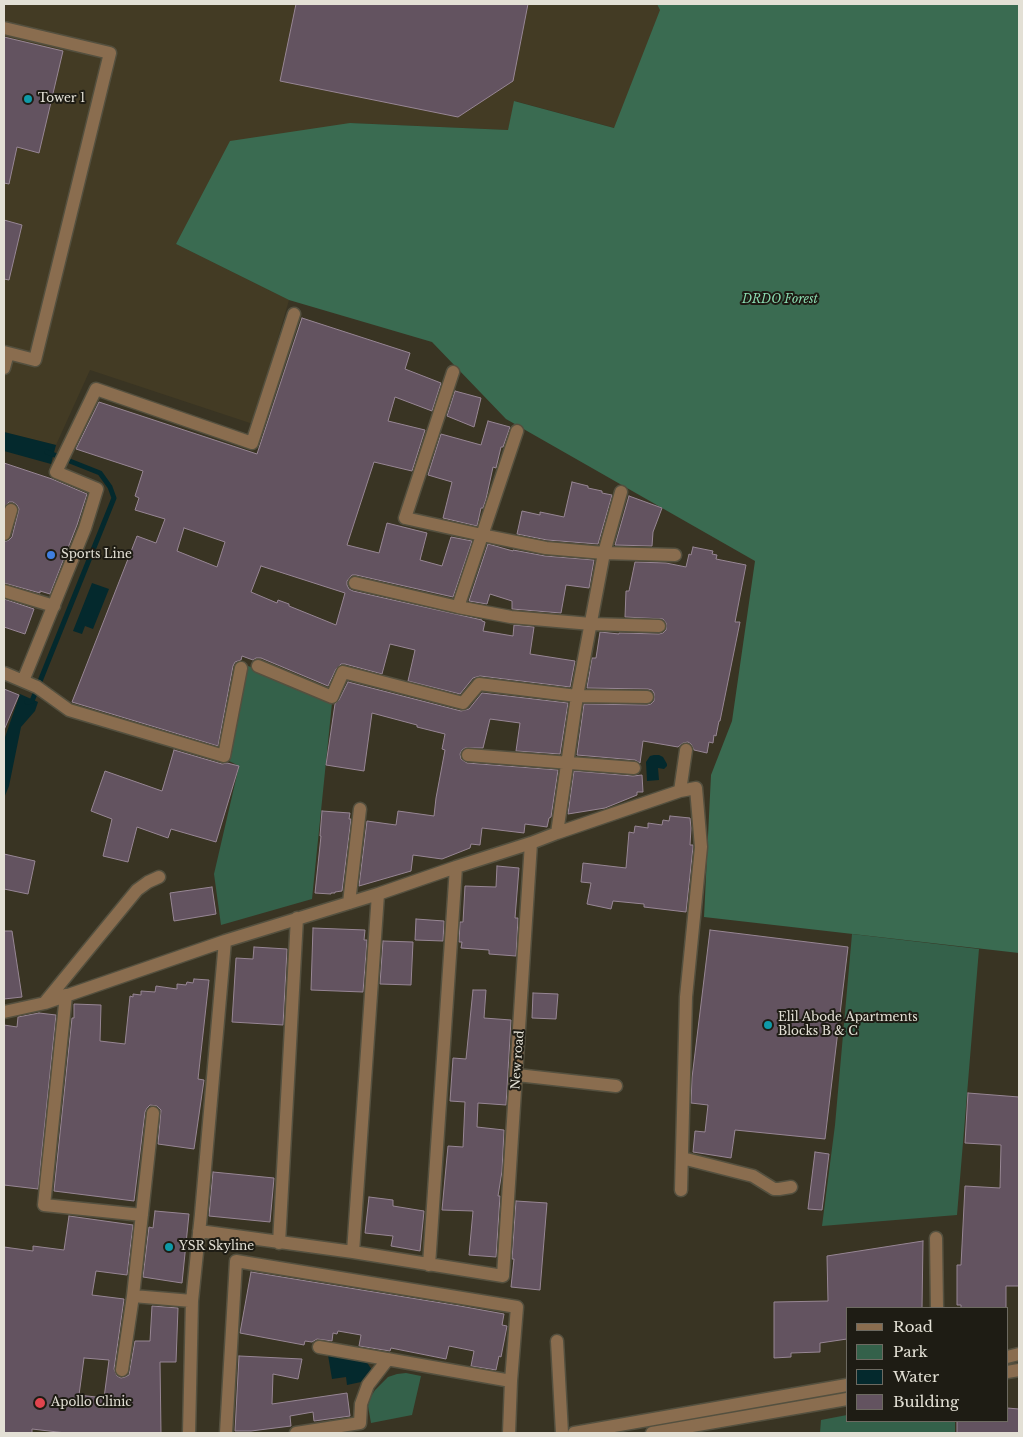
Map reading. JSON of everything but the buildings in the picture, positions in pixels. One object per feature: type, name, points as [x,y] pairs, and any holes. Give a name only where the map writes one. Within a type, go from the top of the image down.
[{"type":"street","points":[[4,28],[110,53],[35,360],[6,353],[4,368]]},
{"type":"street","points":[[23,681],[85,528],[98,489],[56,472],[96,389],[252,443],[294,314]]},
{"type":"street","points":[[453,372],[405,518],[546,548],[604,553],[675,555]]},
{"type":"street","points":[[458,607],[517,431]]},
{"type":"street","points":[[557,833],[577,696],[604,553],[621,492]]},
{"type":"street","points":[[4,534],[11,510]]},
{"type":"street","points":[[355,583],[458,607],[511,617],[591,624],[659,626]]},
{"type":"street","points":[[4,590],[54,606]]},
{"type":"street","points":[[258,666],[332,697],[343,672],[463,703],[478,684],[577,696],[647,697]]},
{"type":"street","points":[[4,673],[37,688],[69,710],[224,756],[241,668]]},
{"type":"street","points":[[680,792],[686,750]]},
{"type":"street","points":[[468,755],[634,768]]},
{"type":"street","points":[[4,1012],[45,1003],[225,941],[378,894],[696,788],[701,847],[686,997],[681,1190]]},
{"type":"street","points":[[349,903],[360,809]]},
{"type":"street","name":"New road","points":[[429,1265],[503,1276],[531,843]]},
{"type":"street","points":[[199,1231],[353,1252],[429,1265],[456,867]]},
{"type":"street","points":[[45,1003],[137,890],[148,882],[160,877]]},
{"type":"street","points":[[353,1252],[378,894]]},
{"type":"street","points":[[279,1243],[297,918]]},
{"type":"street","points":[[189,1433],[192,1301],[225,941]]},
{"type":"street","points":[[66,995],[44,1205],[142,1215]]},
{"type":"street","points":[[517,1075],[616,1086]]},
{"type":"street","points":[[122,1370],[133,1296],[153,1113]]},
{"type":"street","points":[[682,1158],[753,1176],[774,1189],[791,1187]]},
{"type":"street","points":[[936,1238],[937,1307]]},
{"type":"street","points":[[226,1433],[236,1261],[517,1307],[508,1424],[509,1433]]},
{"type":"street","points":[[133,1296],[192,1301]]},
{"type":"street","points":[[557,1341],[562,1433]]},
{"type":"street","points":[[319,1347],[512,1382]]},
{"type":"street","points":[[296,1433],[360,1423],[361,1404],[368,1385],[388,1359]]},
{"type":"street","points":[[574,1433],[846,1386]]},
{"type":"street","points":[[652,1433],[846,1399]]},
{"type":"shaded area","points":[[4,4],[657,4],[661,10],[615,128],[515,101],[508,130],[350,123],[176,244],[289,300],[253,424],[90,370],[56,445],[4,432]]},
{"type":"green space","name":"DRDO Forest","points":[[657,4],[1019,4],[1019,953],[704,917],[711,775],[732,721],[755,561],[506,419],[432,342],[289,300],[176,244],[230,141],[350,123],[508,130],[514,101],[614,128],[660,10]]},
{"type":"green space","points":[[246,665],[332,703],[312,899],[221,925],[214,874],[239,766],[227,760]]},
{"type":"green space","points":[[852,934],[979,949],[957,1215],[822,1226],[835,1125]]},
{"type":"green space","points":[[406,1373],[421,1376],[412,1415],[371,1423],[368,1406],[375,1390],[388,1377]]},
{"type":"green space","points":[[846,1415],[846,1422],[955,1422],[955,1433],[820,1433],[821,1420]]},
{"type":"water","points":[[4,432],[56,445],[51,464],[4,451]]},
{"type":"water","points":[[92,583],[109,589],[93,629],[85,626],[82,634],[73,631]]},
{"type":"water","points":[[20,694],[38,702],[35,711],[21,727],[9,786],[4,798],[4,740]]},
{"type":"water","points":[[650,756],[663,757],[667,766],[664,769],[658,768],[659,780],[647,781],[646,762]]},
{"type":"water","points":[[328,1355],[366,1361],[372,1370],[361,1382],[347,1385],[346,1377],[332,1379]]},
{"type":"waterway","points":[[27,702],[32,701],[114,498],[110,487],[100,473],[47,452]]},
{"type":"place","name":"Tower 1","points":[[28,99]]},
{"type":"place","name":"Sports Line","points":[[51,555]]},
{"type":"place","name":"Elil Abode Apartments Blocks B & C","points":[[768,1025]]},
{"type":"place","name":"YSR Skyline","points":[[169,1247]]},
{"type":"place","name":"Apollo Clinic","points":[[40,1403]]}]
